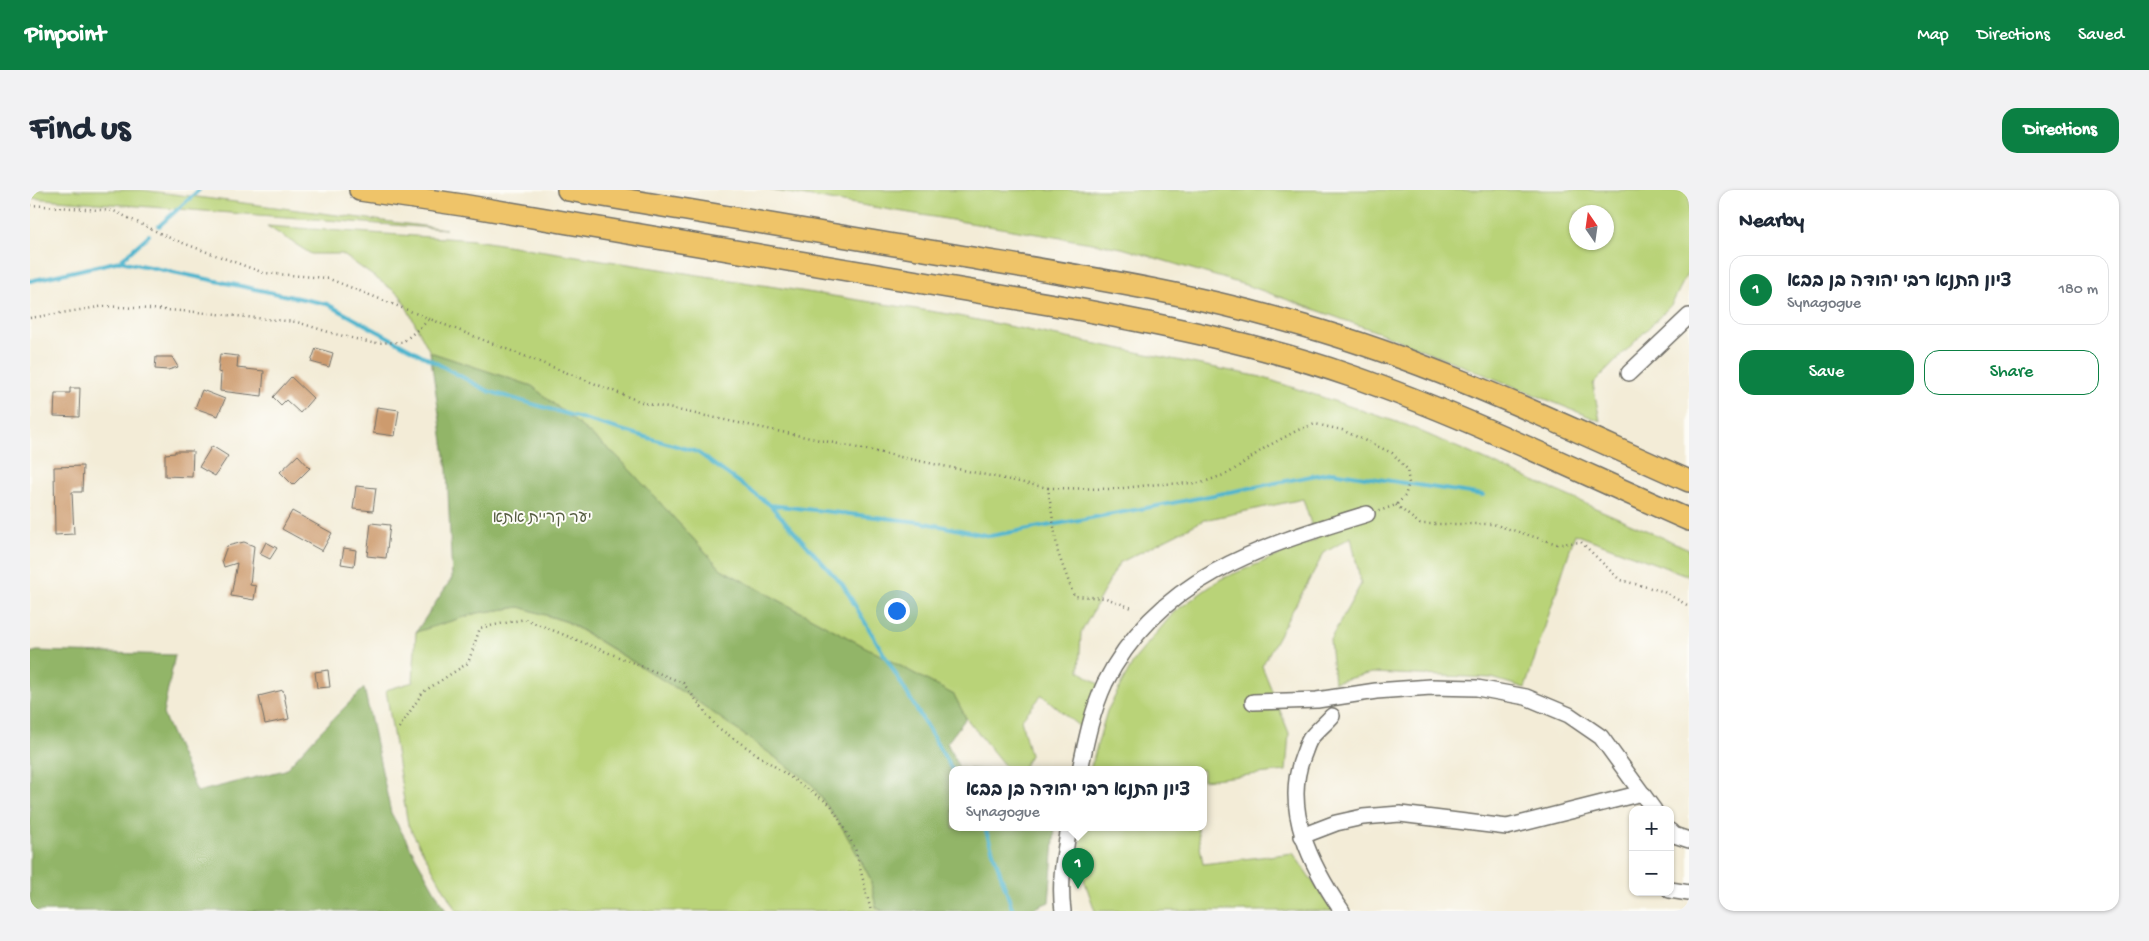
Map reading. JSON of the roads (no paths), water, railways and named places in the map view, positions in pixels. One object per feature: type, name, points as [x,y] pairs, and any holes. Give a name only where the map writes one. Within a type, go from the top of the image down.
[{"type":"highway","points":[[360,190],[462,205],[1072,308],[1239,342],[1311,363],[1402,394],[1689,520]]},
{"type":"highway","points":[[568,190],[1062,273],[1215,301],[1304,325],[1390,352],[1477,387],[1689,481]]},
{"type":"street","points":[[1629,373],[1689,316]]},
{"type":"street","points":[[1081,766],[1090,721],[1106,683],[1134,639],[1171,599],[1197,581],[1247,555],[1315,530],[1367,514]]},
{"type":"street","points":[[1253,702],[1317,700],[1376,691],[1432,687],[1478,688],[1526,697],[1570,716],[1601,737],[1651,806]]},
{"type":"street","points":[[1332,716],[1309,740],[1299,768],[1296,800],[1302,836],[1325,886],[1342,911]]},
{"type":"street","points":[[1302,836],[1336,823],[1363,817],[1400,814],[1507,828],[1642,793]]},
{"type":"street","points":[[1063,911],[1061,896],[1062,869],[1068,831]]},
{"type":"street","points":[[1674,835],[1689,840]]},
{"type":"street","points":[[1674,891],[1689,893]]},
{"type":"waterway","points":[[159,226],[199,190]]},
{"type":"waterway","points":[[120,261],[149,235]]},
{"type":"waterway","points":[[30,281],[120,261],[327,304],[488,391],[697,452],[770,505],[843,585],[950,766]]},
{"type":"waterway","points":[[770,505],[920,522],[990,536],[1332,472],[1483,495]]},
{"type":"waterway","points":[[986,831],[1013,911]]},
{"type":"place","name":"ציון התנא רבי יהודה בן בבא","points":[[1078,889]]},
{"type":"park label","name":"יער קריית אתא","points":[[542,516]]}]
